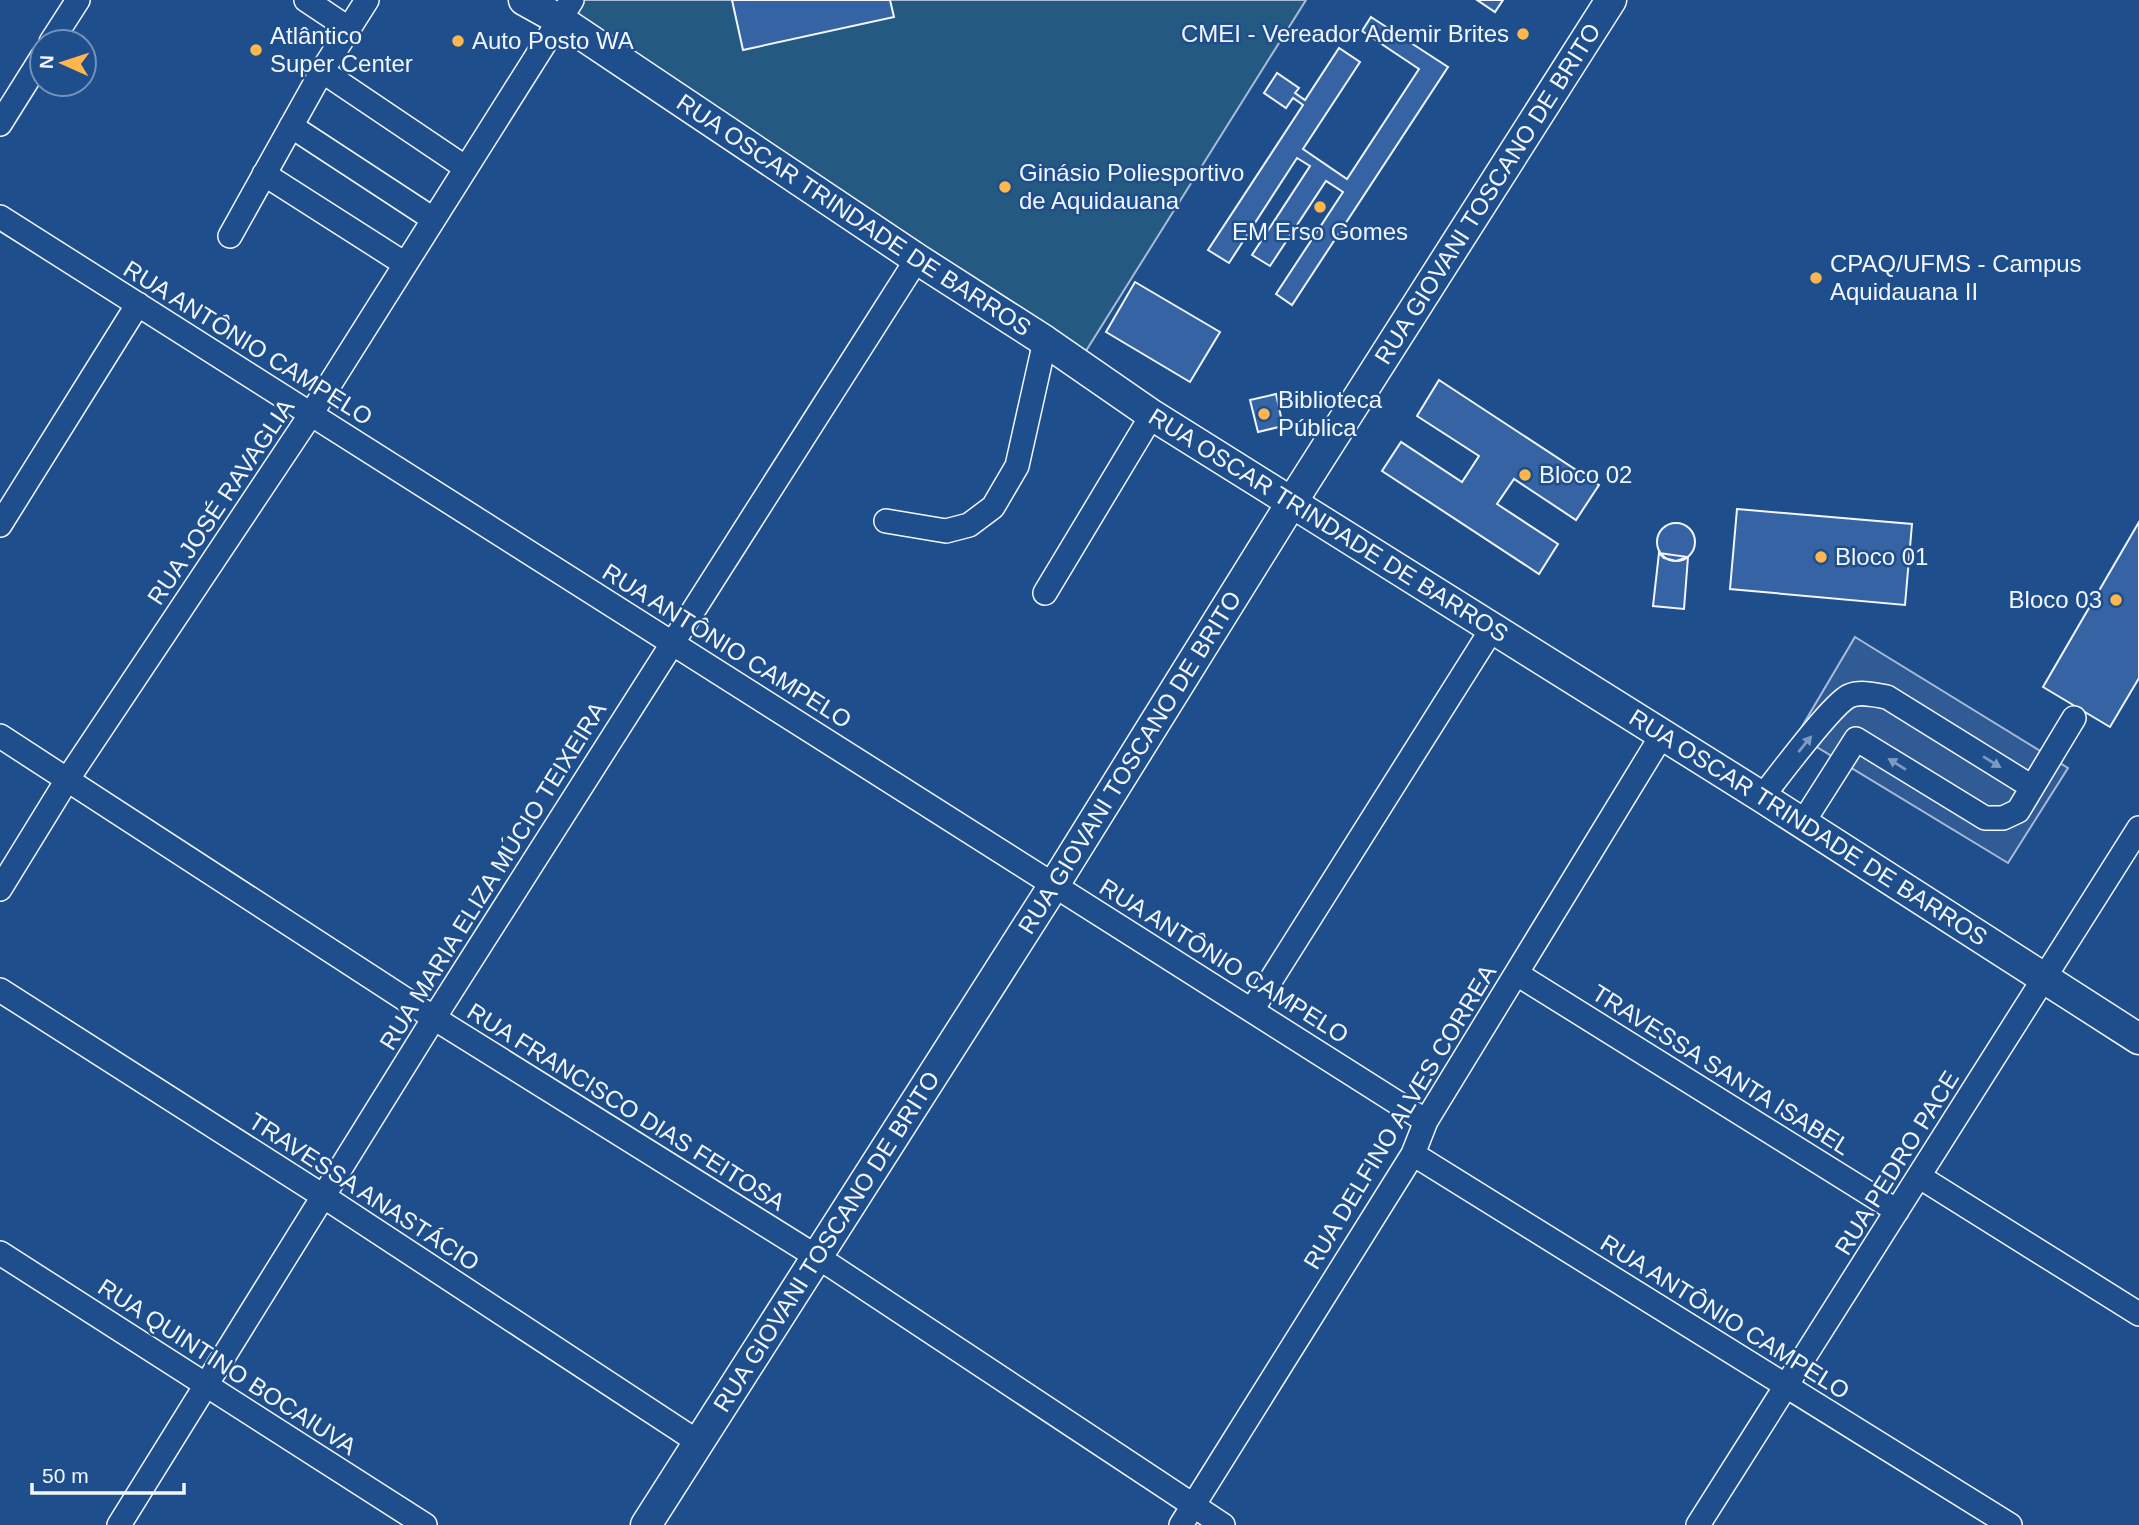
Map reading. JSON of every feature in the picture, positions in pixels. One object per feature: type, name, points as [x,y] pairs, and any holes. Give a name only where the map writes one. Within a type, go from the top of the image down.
[{"type":"main road","name":"RUA OSCAR TRINDADE DE BARROS","points":[[524,0],[566,10],[917,259],[1045,341],[1152,415],[1762,797],[2139,1038]]},
{"type":"main road","name":"RUA GIOVANI TOSCANO DE BRITO","points":[[646,1525],[1054,885],[1292,502],[1611,0]]},
{"type":"street","points":[[60,28],[78,0]]},
{"type":"street","points":[[306,0],[348,28]]},
{"type":"street","points":[[230,236],[322,71],[367,0]]},
{"type":"street","name":"RUA JOSÉ RAVAGLIA","points":[[0,889],[67,780],[311,414],[566,10]]},
{"type":"street","points":[[322,71],[466,168]]},
{"type":"street","points":[[0,124],[28,79]]},
{"type":"street","points":[[291,126],[433,219]]},
{"type":"street","points":[[264,174],[405,264]]},
{"type":"street","name":"RUA ANTÔNIO CAMPELO","points":[[0,217],[1426,1121]]},
{"type":"street","name":"RUA MARIA ELIZA MÚCIO TEIXEIRA","points":[[119,1525],[434,1018],[917,259]]},
{"type":"street","points":[[0,525],[138,304]]},
{"type":"street","points":[[886,521],[946,531],[969,525],[993,506],[1017,466],[1045,341]]},
{"type":"street","points":[[1045,593],[1152,415]]},
{"type":"street","points":[[1252,1010],[1493,629]]},
{"type":"street","points":[[1762,797],[1826,718],[1847,697],[1863,693],[1887,697],[2032,787]]},
{"type":"street","points":[[1826,718],[1985,818],[2003,818],[2018,811],[2074,718]]},
{"type":"street","name":"RUA DELFINO ALVES CORREA","points":[[1187,1515],[1413,1154],[1426,1121],[1662,735]]},
{"type":"street","name":"RUA FRANCISCO DIAS FEITOSA","points":[[0,736],[434,1018],[816,1256],[1187,1515],[1223,1525]]},
{"type":"street","points":[[1802,824],[1856,739]]},
{"type":"street","name":"RUA PEDRO PACE","points":[[1698,1525],[2139,828]]},
{"type":"street","name":"TRAVESSA SANTA ISABEL","points":[[1517,974],[1898,1211]]},
{"type":"street","name":"TRAVESSA ANASTÁCIO","points":[[0,990],[323,1196],[698,1442]]},
{"type":"street","name":"RUA ANTÔNIO CAMPELO","points":[[1413,1154],[2010,1525]]},
{"type":"street","points":[[1920,1177],[2139,1314]]},
{"type":"street","name":"RUA QUINTINO BOCAIUVA","points":[[0,1253],[425,1525]]},
{"type":"shaded area","name":"Ginásio Poliesportivo de Aquidauana","points":[[573,0],[1306,0],[1084,354],[560,20]]},
{"type":"shaded area","points":[[1855,637],[2068,768],[2008,863],[1797,735]]},
{"type":"building","points":[[732,0],[890,0],[894,17],[743,50]]},
{"type":"building","points":[[1477,0],[1503,0],[1495,12]]},
{"type":"building","points":[[1371,17],[1448,67],[1292,305],[1276,294],[1343,192],[1326,181],[1270,266],[1252,255],[1310,166],[1297,158],[1229,263],[1208,250],[1303,105],[1293,98],[1286,108],[1264,93],[1277,73],[1299,88],[1295,93],[1305,100],[1339,48],[1360,62],[1303,149],[1347,179],[1419,69],[1362,31]]},
{"type":"building","points":[[1135,282],[1220,332],[1190,382],[1106,332]]},
{"type":"building","name":"Bloco 02","points":[[1439,380],[1599,485],[1576,520],[1514,479],[1497,504],[1558,544],[1539,574],[1382,471],[1401,442],[1462,482],[1479,456],[1417,416]]},
{"type":"building","points":[[1276,394],[1283,426],[1258,432],[1250,400]]},
{"type":"building","name":"Bloco 01","points":[[1737,509],[1912,524],[1905,605],[1730,589]]},
{"type":"building","name":"Bloco 03","points":[[2139,522],[2139,678],[2110,727],[2043,687]]},
{"type":"building","points":[[1676,523],[1690,528],[1695,542],[1690,556],[1676,561],[1662,556],[1657,542],[1662,528]]},
{"type":"building","points":[[1659,553],[1664,558],[1676,561],[1688,557],[1684,609],[1653,606]]},
{"type":"building","points":[[1659,553],[1688,557],[1684,609],[1653,606]]},
{"type":"place","name":"CMEI - Vereador Ademir Brites","points":[[1523,34]]},
{"type":"place","name":"Auto Posto WA","points":[[458,41]]},
{"type":"place","name":"Atlântico Super Center","points":[[256,50]]},
{"type":"place","name":"Ginásio Poliesportivo de Aquidauana","points":[[1005,187]]},
{"type":"place","name":"EM Erso Gomes","points":[[1320,207]]},
{"type":"place","name":"CPAQ/UFMS - Campus Aquidauana II","points":[[1816,278]]},
{"type":"place","name":"Biblioteca Pública","points":[[1264,414]]},
{"type":"place","name":"Bloco 02","points":[[1525,475]]},
{"type":"place","name":"Bloco 01","points":[[1821,557]]},
{"type":"place","name":"Bloco 03","points":[[2116,600]]}]
